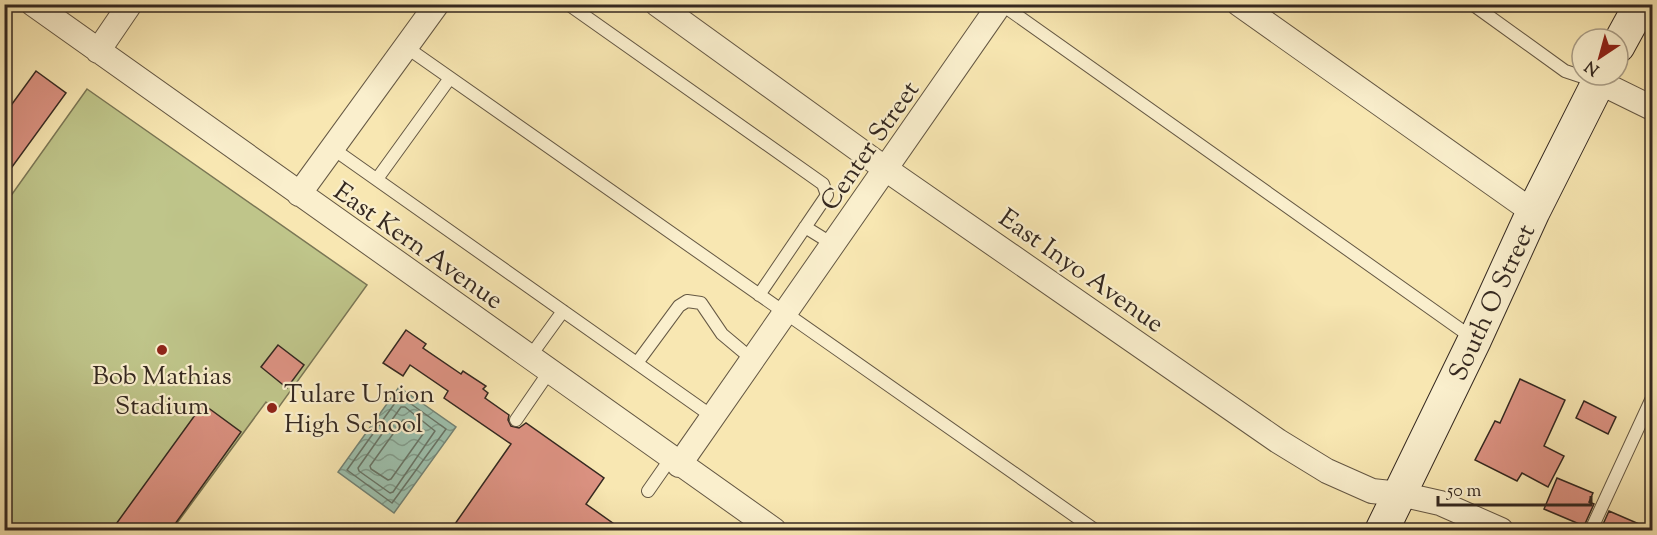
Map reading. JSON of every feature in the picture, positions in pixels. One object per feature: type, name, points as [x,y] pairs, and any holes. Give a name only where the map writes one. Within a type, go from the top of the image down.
[{"type":"main road","points":[[1628,27],[1641,4]]},
{"type":"main road","name":"South O Street","points":[[1382,531],[1475,339],[1533,212],[1596,87]]},
{"type":"street","name":"East Kern Avenue","points":[[33,4],[774,531]]},
{"type":"street","points":[[98,51],[130,4]]},
{"type":"street","points":[[298,194],[437,4]]},
{"type":"street","name":"East Inyo Avenue","points":[[657,4],[887,170],[1278,441],[1336,475],[1372,491],[1440,502],[1501,531]]},
{"type":"street","name":"Center Street","points":[[675,462],[713,417],[887,170],[1000,4]]},
{"type":"street","points":[[1239,4],[1533,212]]},
{"type":"street","points":[[1615,87],[1653,108]]},
{"type":"lane","points":[[568,4],[823,183],[827,195],[759,295]]},
{"type":"lane","points":[[1000,4],[1475,339]]},
{"type":"lane","points":[[1472,4],[1565,71],[1570,72]]},
{"type":"lane","points":[[406,47],[1095,531]]},
{"type":"lane","points":[[377,179],[450,78]]},
{"type":"lane","points":[[332,148],[713,417]]},
{"type":"lane","points":[[805,227],[834,245]]},
{"type":"lane","points":[[637,363],[679,306],[687,301],[701,303],[722,334],[753,360]]},
{"type":"lane","points":[[529,358],[563,312]]},
{"type":"lane","points":[[516,420],[549,372]]},
{"type":"lane","points":[[1591,531],[1653,398]]},
{"type":"lane","points":[[648,490],[675,462]]},
{"type":"green space","name":"Bob Mathias Stadium","points":[[87,89],[367,285],[276,411],[266,402],[172,530],[5,530],[5,204]]},
{"type":"water","points":[[399,387],[456,427],[394,513],[338,472]]},
{"type":"building","points":[[36,71],[66,93],[4,178],[4,115]]},
{"type":"building","points":[[406,330],[426,344],[423,348],[461,374],[463,371],[486,386],[483,389],[488,393],[485,398],[509,415],[508,420],[511,426],[519,428],[526,423],[604,478],[586,504],[624,531],[450,531],[511,444],[444,398],[448,391],[410,365],[403,376],[383,363]]},
{"type":"building","points":[[278,345],[304,365],[287,388],[261,367]]},
{"type":"building","points":[[1520,379],[1565,400],[1544,446],[1564,456],[1548,487],[1522,473],[1517,481],[1475,460],[1495,421],[1500,423]]},
{"type":"building","points":[[1584,401],[1616,417],[1608,434],[1576,418]]},
{"type":"building","points":[[203,404],[241,432],[170,531],[111,531]]},
{"type":"building","points":[[1557,478],[1593,493],[1589,502],[1594,504],[1584,526],[1544,509]]},
{"type":"building","points":[[1609,511],[1653,530],[1653,531],[1600,531]]},
{"type":"place","name":"Bob Mathias Stadium","points":[[162,350]]},
{"type":"place","name":"Tulare Union High School","points":[[272,408]]}]
